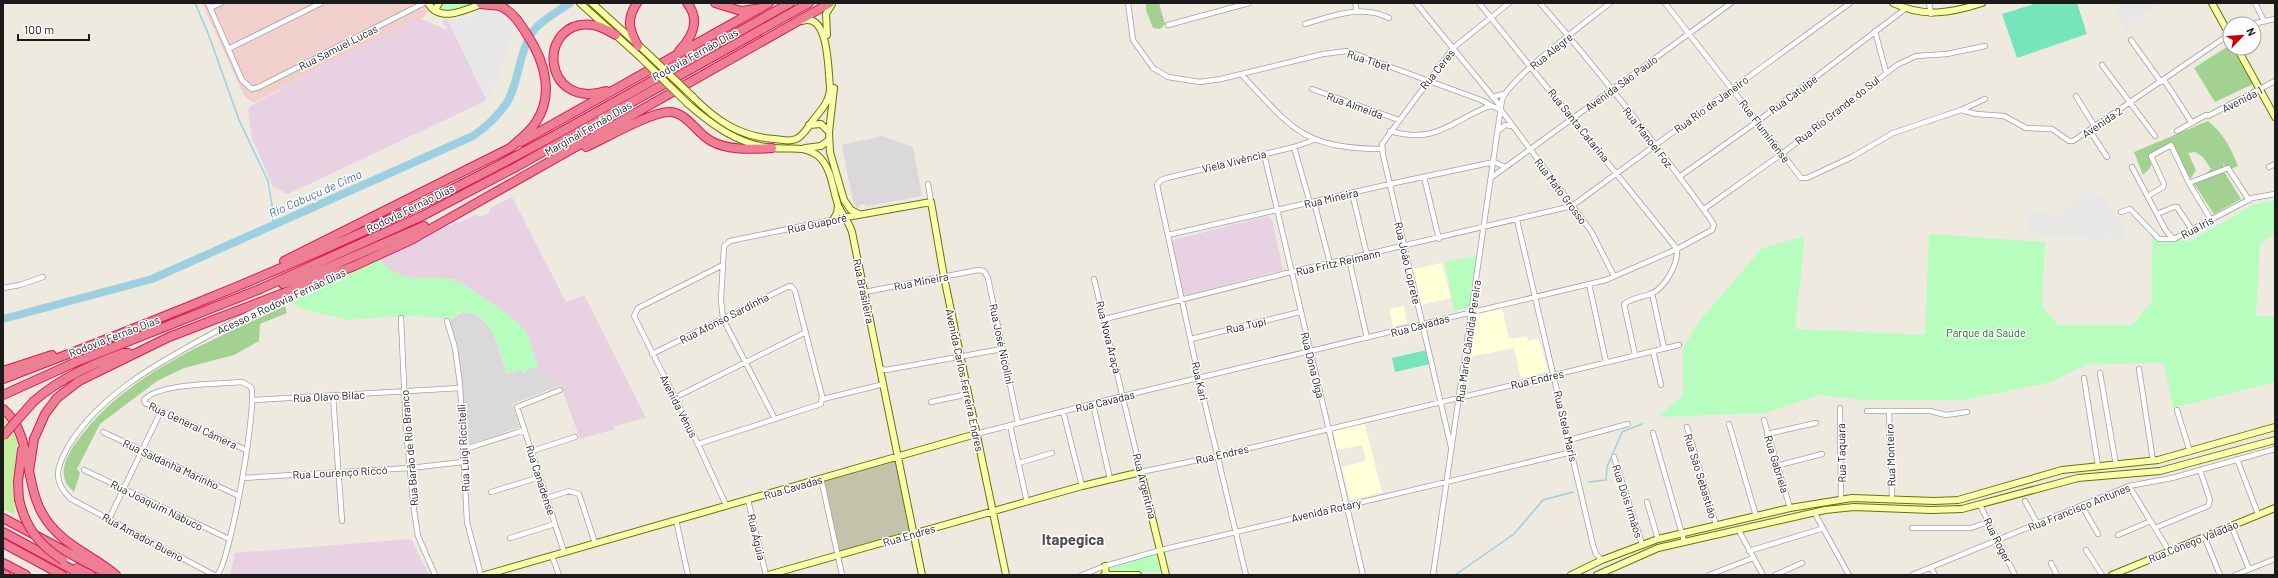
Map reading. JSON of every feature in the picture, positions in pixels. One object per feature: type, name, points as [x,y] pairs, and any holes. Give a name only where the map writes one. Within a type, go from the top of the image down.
[{"type":"highway","points":[[637,3],[629,22],[631,33],[638,46]]},
{"type":"highway","points":[[672,58],[688,42],[694,30],[694,18],[686,3]]},
{"type":"highway","points":[[716,3],[741,11],[761,8]]},
{"type":"highway","name":"Marginal Fernão Dias","points":[[510,148],[770,3]]},
{"type":"highway","name":"Rodovia Fernão Dias","points":[[3,379],[330,248],[497,166],[790,3]]},
{"type":"highway","name":"Marginal Fernão Dias","points":[[135,352],[169,337],[354,266],[411,240],[831,3]]},
{"type":"highway","points":[[256,278],[272,267],[447,182],[510,148],[536,123],[542,110],[546,78],[536,48],[515,17],[502,8],[482,4]]},
{"type":"highway","points":[[757,44],[808,4]]},
{"type":"highway","name":"Rodovia Fernão Dias","points":[[3,395],[76,362],[260,289],[364,243],[464,194],[808,4]]},
{"type":"highway","points":[[616,35],[594,25],[586,25],[570,29],[558,39],[553,60],[556,74],[561,81],[571,90],[578,93],[596,94],[620,87]]},
{"type":"highway","points":[[567,152],[573,152],[650,117],[670,112],[683,116],[707,139],[721,145],[750,149],[772,148]]},
{"type":"highway","points":[[260,289],[267,290],[306,277],[407,235],[436,220],[451,217]]},
{"type":"highway","points":[[3,370],[92,344]]},
{"type":"highway","points":[[3,436],[34,401],[54,385],[83,367],[122,353],[135,352]]},
{"type":"highway","points":[[29,471],[32,448],[38,428],[57,398],[79,381],[135,352]]},
{"type":"highway","points":[[3,409],[17,425],[38,504],[53,529],[74,547],[116,575]]},
{"type":"highway","points":[[23,443],[18,476],[19,499],[25,521],[37,540],[63,560],[91,575]]},
{"type":"highway","points":[[3,518],[110,575]]},
{"type":"highway","points":[[3,532],[82,575]]},
{"type":"highway","points":[[3,543],[62,575]]},
{"type":"highway","points":[[3,563],[26,575]]},
{"type":"street","points":[[208,3],[228,49],[321,3]]},
{"type":"street","points":[[210,8],[221,3]]},
{"type":"street","name":"Rua Samuel Lucas","points":[[228,49],[242,80],[252,89],[259,87],[424,3]]},
{"type":"street","points":[[428,3],[435,10],[454,14],[482,4]]},
{"type":"street","points":[[435,10],[440,3]]},
{"type":"street","points":[[592,3],[720,121],[750,136],[791,140],[799,138],[825,105],[830,94],[823,34],[819,24],[812,20],[791,25]]},
{"type":"street","points":[[831,3],[826,14],[834,90],[829,140],[834,166],[844,200],[851,210],[859,214]]},
{"type":"street","name":"Rua Tibet","points":[[1128,3],[1133,40],[1153,68],[1168,77],[1185,81],[1200,82],[1242,75],[1274,65],[1323,54],[1347,51],[1370,58],[1426,81],[1501,108]]},
{"type":"street","points":[[1168,25],[1249,3]]},
{"type":"street","points":[[1355,3],[1357,11]]},
{"type":"street","name":"Rua Mato Grosso","points":[[1416,3],[1501,108],[1529,150],[1598,242],[1614,276]]},
{"type":"street","name":"Rua Santa Catarina","points":[[1479,3],[1532,66],[1677,249]]},
{"type":"street","name":"Rua Ceres","points":[[1381,149],[1384,140],[1390,131],[1426,81],[1453,48],[1509,3]]},
{"type":"street","name":"Rua Manoel Foz","points":[[1540,3],[1655,145],[1711,220]]},
{"type":"street","name":"Rua Alegre","points":[[1504,94],[1532,66],[1610,3]]},
{"type":"street","name":"Rua Fluminense","points":[[1665,3],[1733,88],[1800,177],[1807,178],[1852,158],[1893,133],[1961,110]]},
{"type":"street","name":"Avenida São Paulo","points":[[1492,177],[1731,3]]},
{"type":"street","name":"Rua Rio de Janeiro","points":[[1572,206],[1850,3]]},
{"type":"street","points":[[1893,3],[1905,9],[1931,14],[1953,11],[1982,3]]},
{"type":"street","points":[[1929,3],[1931,14]]},
{"type":"street","points":[[2212,3],[2222,21]]},
{"type":"street","points":[[2255,3],[2264,21],[2275,19]]},
{"type":"street","points":[[582,4],[640,57],[688,104],[718,130],[732,136],[772,148],[803,148],[821,146],[829,140]]},
{"type":"street","name":"Rua Catuipe","points":[[1679,177],[1758,121],[1905,9]]},
{"type":"street","points":[[1305,24],[1357,11],[1371,11],[1389,18]]},
{"type":"street","points":[[1876,31],[1886,72]]},
{"type":"street","points":[[2131,40],[2192,123]]},
{"type":"street","name":"Avenida 2","points":[[1961,110],[1976,114],[2004,116],[2026,128],[2052,129],[2069,141],[2078,139],[2222,40]]},
{"type":"street","name":"Rua Rio Grande do Sul","points":[[1704,209],[1782,153],[1886,72],[1916,56],[1947,54],[1985,46]]},
{"type":"street","points":[[2241,56],[2275,116]]},
{"type":"street","points":[[2102,65],[2155,136]]},
{"type":"street","points":[[1242,75],[1279,115],[1314,140],[1344,148],[1381,149]]},
{"type":"street","name":"Avenida 1","points":[[2177,131],[2275,81]]},
{"type":"street","name":"Rua Almeida","points":[[1312,89],[1398,120]]},
{"type":"street","points":[[1492,96],[1504,94],[1501,108]]},
{"type":"street","points":[[2076,96],[2096,127]]},
{"type":"street","points":[[1961,110],[1985,99]]},
{"type":"street","points":[[1390,131],[1414,136],[1431,134],[1492,106]]},
{"type":"street","name":"Rua Maria Cândida Pereira","points":[[1433,575],[1451,448],[1461,397],[1501,108]]},
{"type":"street","points":[[809,125],[820,124],[829,132]]},
{"type":"street","points":[[1498,131],[1505,125],[1512,126]]},
{"type":"street","points":[[2090,131],[2107,157]]},
{"type":"street","name":"Viela Vivência","points":[[1157,187],[1161,180],[1167,178],[1294,147],[1314,140]]},
{"type":"street","points":[[2148,196],[2163,187],[2164,184],[2151,156],[2170,145],[2172,146],[2189,183],[2211,220]]},
{"type":"street","points":[[1294,147],[1330,263]]},
{"type":"street","name":"Rua Brasileira","points":[[803,148],[823,162],[829,173],[838,203],[847,217],[865,292],[922,575]]},
{"type":"street","name":"Rua João Loprete","points":[[1381,149],[1451,448]]},
{"type":"street","name":"Rua Dona Olga","points":[[1264,154],[1300,312],[1348,505],[1363,575]]},
{"type":"street","points":[[1494,162],[1505,167]]},
{"type":"street","name":"Rua Mineira","points":[[1168,235],[1390,184],[1494,162]]},
{"type":"street","points":[[2269,167],[2275,164]]},
{"type":"street","name":"Rua Iris","points":[[2132,167],[2169,235],[2174,239],[2249,200],[2275,194]]},
{"type":"street","points":[[2189,183],[2228,168],[2249,200]]},
{"type":"street","points":[[1424,177],[1439,239]]},
{"type":"street","name":"Avenida Carlos Ferreira Endres","points":[[928,184],[944,277],[1006,575]]},
{"type":"street","name":"Rua Kari","points":[[1157,187],[1199,379],[1246,575]]},
{"type":"street","points":[[1352,193],[1367,255]]},
{"type":"street","name":"Rua Guaporé","points":[[723,265],[724,246],[728,241],[859,214],[931,202]]},
{"type":"street","points":[[833,220],[837,213],[838,203]]},
{"type":"street","name":"Rua Fritz Reimann","points":[[1105,320],[1291,272],[1439,239],[1572,206]]},
{"type":"street","points":[[2157,214],[2174,206],[2177,207],[2192,230]]},
{"type":"street","points":[[2121,212],[2130,209],[2159,239],[2174,239]]},
{"type":"street","name":"Rua Stela Maris","points":[[1517,220],[1593,546],[1596,554],[1602,560]]},
{"type":"street","name":"Rua Cavadas","points":[[485,575],[1010,425],[1472,311],[1535,298],[1589,284],[1614,276],[1677,249],[1712,230],[1714,225],[1711,220]]},
{"type":"street","points":[[1635,355],[1624,304],[1629,300],[1652,293],[1666,280],[1678,256],[1677,249]]},
{"type":"street","points":[[1349,259],[1367,338]]},
{"type":"street","points":[[723,265],[721,300],[723,319],[747,362],[775,419]]},
{"type":"street","name":"Avenida Vênus","points":[[723,265],[638,308],[634,316],[698,444],[726,505]]},
{"type":"street","name":"Acesso a Rodovia Fernão Dias","points":[[71,499],[62,490],[60,484],[58,474],[61,459],[79,432],[118,392],[159,364],[224,327],[276,301],[321,284],[354,266]]},
{"type":"street","name":"Rua Mineira","points":[[865,292],[978,270]]},
{"type":"street","name":"Rua José Nicolini","points":[[978,270],[984,271],[988,278],[1018,423]]},
{"type":"street","points":[[3,288],[20,285],[43,277]]},
{"type":"street","name":"Rua Nova Araçá","points":[[1094,279],[1123,396]]},
{"type":"street","points":[[1589,284],[1606,362]]},
{"type":"street","name":"Rua Afonso Sardinha","points":[[652,354],[791,286],[795,291],[806,332]]},
{"type":"street","points":[[1652,293],[1664,348]]},
{"type":"street","name":"Rua Tupi","points":[[1191,338],[1300,312]]},
{"type":"street","name":"Rua Barão de Rio Branco","points":[[401,318],[404,391],[410,468],[418,536],[436,575]]},
{"type":"street","name":"Rua Luigi Riccitelli","points":[[447,321],[455,348],[460,388],[462,450],[467,522],[481,575]]},
{"type":"street","points":[[674,398],[806,332],[823,399],[819,406],[698,444]]},
{"type":"street","name":"Rua Endres","points":[[767,575],[1082,486],[1217,456],[1679,345]]},
{"type":"street","points":[[881,369],[886,370],[1002,349]]},
{"type":"street","points":[[1653,351],[1661,385]]},
{"type":"street","points":[[2139,370],[2154,461]]},
{"type":"street","points":[[2100,373],[2116,465]]},
{"type":"street","points":[[2084,378],[2098,466]]},
{"type":"street","name":"Rua General Câmera","points":[[246,450],[145,403],[146,398],[167,389],[242,382],[248,383],[253,392],[253,400]]},
{"type":"street","points":[[823,399],[884,384]]},
{"type":"street","name":"Rua Olavo Bilac","points":[[253,400],[460,388]]},
{"type":"street","name":"Rua Canadense","points":[[560,390],[517,407],[564,552]]},
{"type":"street","points":[[931,402],[968,394]]},
{"type":"street","points":[[333,396],[342,521]]},
{"type":"street","name":"Rua Argentina","points":[[1123,396],[1166,575]]},
{"type":"street","points":[[216,575],[229,539],[239,496],[253,400]]},
{"type":"street","points":[[1093,404],[1110,479]]},
{"type":"street","name":"Rua Taquara","points":[[1840,408],[1842,498]]},
{"type":"street","points":[[2177,410],[2190,452]]},
{"type":"street","points":[[109,519],[161,411]]},
{"type":"street","points":[[1064,411],[1082,486]]},
{"type":"street","name":"Rua Monteiro","points":[[1867,411],[1930,411],[1946,415],[1967,412]]},
{"type":"street","name":"Rua Monteiro","points":[[1889,411],[1892,498]]},
{"type":"street","name":"Rua Gabriela","points":[[1764,420],[1776,466],[1790,508]]},
{"type":"street","points":[[1767,434],[1816,423]]},
{"type":"street","points":[[1569,440],[1628,424]]},
{"type":"street","points":[[1729,424],[1756,516]]},
{"type":"street","points":[[1010,425],[1027,502]]},
{"type":"street","name":"Rua São Sebastião","points":[[1687,427],[1716,525]]},
{"type":"street","points":[[1570,575],[1602,560],[1658,539],[1790,508],[1842,498],[1892,498],[1934,501],[1958,500],[2051,472],[2154,461],[2275,427]]},
{"type":"street","points":[[462,450],[525,430]]},
{"type":"street","name":"Rua Saldanha Marinho","points":[[103,432],[239,496]]},
{"type":"street","points":[[1652,433],[1684,541]]},
{"type":"street","points":[[532,451],[575,437]]},
{"type":"street","points":[[2233,439],[2236,451]]},
{"type":"street","points":[[1597,575],[1654,549],[1814,512],[1854,507],[1948,510],[1980,505],[2065,480],[2090,476],[2160,471],[2275,440]]},
{"type":"street","name":"Rua Francisco Antunes","points":[[1912,575],[2129,486],[2172,478],[2275,449]]},
{"type":"street","name":"Avenida Rotary","points":[[1082,575],[1105,566],[1160,550],[1572,452]]},
{"type":"street","points":[[1019,463],[1052,453]]},
{"type":"street","points":[[1776,466],[1822,454]]},
{"type":"street","name":"Rua Dois Irmãos","points":[[1614,457],[1642,544]]},
{"type":"street","points":[[2237,459],[2258,514]]},
{"type":"street","name":"Rua Lourenço Riccó","points":[[242,478],[410,468],[463,462]]},
{"type":"street","name":"Rua Joaquim Nabuco","points":[[84,470],[229,539]]},
{"type":"street","points":[[2156,528],[2206,507],[2210,500],[2200,470]]},
{"type":"street","points":[[491,492],[540,477]]},
{"type":"street","points":[[821,478],[842,575]]},
{"type":"street","points":[[2129,486],[2170,551]]},
{"type":"street","points":[[547,498],[569,491],[579,494],[594,543]]},
{"type":"street","name":"Rua Amador Bueno","points":[[71,499],[216,575]]},
{"type":"street","name":"Rua Águia","points":[[748,500],[767,575]]},
{"type":"street","points":[[2025,501],[2037,523]]},
{"type":"street","points":[[1647,502],[1658,539]]},
{"type":"street","name":"Rua Roger","points":[[1980,505],[2015,575]]},
{"type":"street","points":[[2082,506],[2098,534]]},
{"type":"street","name":"Rua Cônego Valadão","points":[[2112,575],[2275,508]]},
{"type":"street","points":[[1814,512],[1822,529],[1849,575]]},
{"type":"street","points":[[676,520],[688,575]]},
{"type":"street","points":[[2118,535],[2151,521]]},
{"type":"street","points":[[1912,528],[1971,528],[1988,522]]},
{"type":"street","points":[[510,538],[555,524]]},
{"type":"street","points":[[2231,525],[2249,569]]},
{"type":"street","points":[[1749,551],[1822,529]]},
{"type":"street","points":[[1738,530],[1763,575]]},
{"type":"street","points":[[2204,536],[2220,575]]},
{"type":"street","points":[[2086,550],[2102,575]]},
{"type":"street","points":[[552,556],[559,575]]},
{"type":"street","points":[[1709,575],[1753,558]]},
{"type":"street","points":[[2235,575],[2275,558]]},
{"type":"street","points":[[1775,575],[1802,563]]},
{"type":"street","points":[[2051,563],[2057,575]]},
{"type":"street","points":[[1105,566],[1105,575],[1138,575]]},
{"type":"street","points":[[1931,568],[1935,575]]},
{"type":"shaded area","points":[[202,3],[423,3],[428,13],[420,20],[336,59],[254,103],[246,98],[241,89]]},
{"type":"shaded area","points":[[2115,3],[2160,3],[2125,30]]},
{"type":"shaded area","points":[[490,8],[500,12],[512,22],[517,30],[510,39],[496,85],[486,99],[447,19],[456,20]]},
{"type":"shaded area","points":[[421,19],[447,30],[442,20],[447,19],[486,99],[483,102],[288,194],[273,187],[252,138],[248,110],[251,106],[336,59]]},
{"type":"shaded area","points":[[882,136],[913,147],[922,196],[867,206],[864,204],[859,205],[859,208],[857,208],[853,202],[842,145]]},
{"type":"shaded area","points":[[2089,191],[2103,195],[2125,228],[2124,241],[2028,233],[2030,225],[2026,217],[2029,213],[2061,215]]},
{"type":"shaded area","points":[[512,197],[566,302],[584,295],[646,418],[614,426],[615,429],[580,439],[561,385],[538,366],[528,337],[454,279],[407,278],[389,270],[379,259],[456,222],[459,223],[476,214],[479,217],[490,213],[489,209]]},
{"type":"shaded area","points":[[1268,216],[1272,220],[1283,270],[1187,295],[1183,293],[1171,243],[1173,240]]},
{"type":"shaded area","points":[[1442,263],[1451,298],[1420,305],[1411,270]]},
{"type":"shaded area","points":[[1404,306],[1407,323],[1393,327],[1389,309]]},
{"type":"shaded area","points":[[1502,307],[1509,339],[1527,336],[1528,341],[1539,339],[1548,371],[1521,379],[1514,348],[1469,357],[1472,312]]},
{"type":"shaded area","points":[[463,312],[472,313],[481,318],[493,332],[507,374],[521,369],[524,374],[530,368],[538,366],[561,385],[512,404],[520,427],[464,446],[463,387],[458,350],[449,320]]},
{"type":"shaded area","points":[[1364,421],[1382,492],[1350,500],[1342,467],[1366,461],[1362,445],[1337,450],[1333,429]]},
{"type":"shaded area","points":[[898,456],[914,534],[837,555],[821,478]]},
{"type":"shaded area","points":[[411,539],[429,575],[230,575],[235,553]]},
{"type":"green space","points":[[434,3],[476,3],[460,9],[449,9]]},
{"type":"green space","points":[[1146,3],[1159,3],[1165,24],[1160,29],[1153,28],[1146,10]]},
{"type":"green space","points":[[2037,3],[2077,3],[2087,34],[2017,58],[2002,14]]},
{"type":"green space","points":[[2222,50],[2222,56],[2236,56],[2253,84],[2215,102],[2194,68]]},
{"type":"green space","points":[[2208,121],[2222,136],[2238,166],[2228,170],[2223,163],[2225,173],[2241,199],[2214,214],[2194,184],[2211,169],[2203,157],[2195,152],[2188,153],[2196,170],[2191,178],[2189,178],[2172,147],[2154,156],[2150,168],[2143,175],[2134,152]]},
{"type":"green space","name":"Parque da Saúde","points":[[2275,200],[2275,234],[2260,243],[2256,316],[2275,316],[2275,382],[2173,408],[2164,363],[2088,364],[2051,382],[1963,400],[1864,400],[1819,395],[1765,413],[1658,417],[1683,395],[1683,348],[1702,318],[1762,248],[1805,236],[1795,329],[1925,335],[1929,234],[2045,242],[2042,306],[2058,325],[2132,325],[2152,302],[2152,236],[2190,241],[2255,204]]},
{"type":"green space","points":[[1476,256],[1469,308],[1454,311],[1445,262]]},
{"type":"green space","points":[[379,259],[396,273],[404,276],[413,278],[452,279],[478,293],[520,324],[526,333],[538,366],[530,368],[524,374],[521,369],[507,374],[493,334],[487,324],[472,312],[462,312],[449,320],[440,317],[401,316],[347,320],[304,309],[291,302]]},
{"type":"green space","points":[[285,306],[287,313],[260,324],[259,341],[234,355],[184,368],[157,381],[100,424],[77,469],[80,473],[74,492],[69,487],[64,476],[64,471],[67,459],[73,447],[93,421],[116,399],[142,380],[197,347]]},
{"type":"green space","points":[[1427,350],[1430,364],[1395,372],[1392,358]]},
{"type":"green space","points":[[3,413],[10,420],[17,437],[18,446],[14,483],[15,515],[3,509]]},
{"type":"green space","points":[[1156,554],[1160,572],[1103,571]]},
{"type":"waterway","points":[[195,3],[208,33],[239,120],[268,181],[272,205],[273,226]]},
{"type":"waterway","name":"Rio Cabuçu de Cima","points":[[3,319],[152,279],[473,136],[491,122],[506,104],[514,88],[523,51],[531,34],[554,13],[570,3]]},
{"type":"waterway","points":[[1589,482],[1606,480],[1607,467],[1622,432],[1642,424]]},
{"type":"waterway","points":[[1455,575],[1514,534],[1543,500],[1573,492]]},
{"type":"district","name":"Itapegica","points":[[1073,539]]}]
